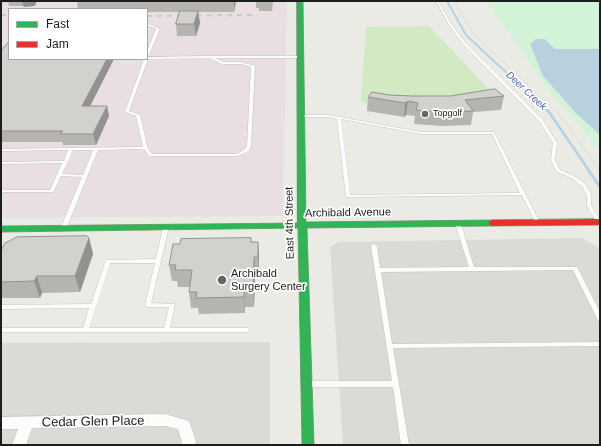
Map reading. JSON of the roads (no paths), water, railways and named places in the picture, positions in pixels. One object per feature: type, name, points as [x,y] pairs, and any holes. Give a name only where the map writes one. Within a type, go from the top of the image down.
[{"type":"main road","name":"East 4th Street","points":[[300,1],[302,226],[308,445]]},
{"type":"main road","name":"Archibald Avenue","points":[[1,229],[600,222]]},
{"type":"street","name":"Cedar Glen Place","points":[[1,423],[166,420],[184,426],[189,442],[188,445]]},
{"type":"street","points":[[19,445],[27,423]]},
{"type":"lane","points":[[1,1],[10,1]]},
{"type":"lane","points":[[437,1],[451,25],[464,43],[542,121],[555,143],[553,160],[558,171],[575,178],[584,185],[589,196],[589,206],[600,222]]},
{"type":"lane","points":[[148,24],[158,28],[148,54]]},
{"type":"lane","points":[[148,57],[300,57]]},
{"type":"lane","points":[[146,60],[127,112],[138,115],[146,149],[151,155],[238,155],[247,150],[253,66],[241,63],[222,63],[210,57]]},
{"type":"lane","points":[[301,116],[328,116],[421,133],[493,133],[522,194],[538,223]]},
{"type":"lane","points":[[339,118],[348,196],[522,194]]},
{"type":"lane","points":[[1,191],[52,191],[71,149]]},
{"type":"lane","points":[[64,228],[96,149]]},
{"type":"lane","points":[[1,150],[146,149]]},
{"type":"lane","points":[[1,163],[65,162]]},
{"type":"lane","points":[[59,175],[84,176]]},
{"type":"lane","points":[[458,224],[472,269]]},
{"type":"lane","points":[[166,227],[148,305],[172,305],[167,330]]},
{"type":"lane","points":[[374,246],[405,445]]},
{"type":"lane","points":[[85,330],[108,261],[158,261]]},
{"type":"lane","points":[[378,270],[575,268],[600,318]]},
{"type":"lane","points":[[1,307],[93,306]]},
{"type":"lane","points":[[1,330],[246,330]]},
{"type":"lane","points":[[390,346],[600,344]]},
{"type":"lane","points":[[306,384],[396,384]]},
{"type":"water","points":[[536,39],[545,39],[555,49],[600,49],[600,135],[576,113],[543,76],[530,44]]},
{"type":"waterway","name":"Deer Creek","points":[[447,1],[466,35],[510,76]]},
{"type":"waterway","name":"Deer Creek","points":[[509,75],[549,112],[590,172]]},
{"type":"waterway","name":"Deer Creek","points":[[589,171],[600,187]]},
{"type":"railway","points":[[1,15],[8,15]]},
{"type":"railway","points":[[148,16],[255,15]]},
{"type":"place","name":"Topgolf","points":[[425,114]]},
{"type":"place","name":"Archibald Surgery Center","points":[[222,280]]}]
